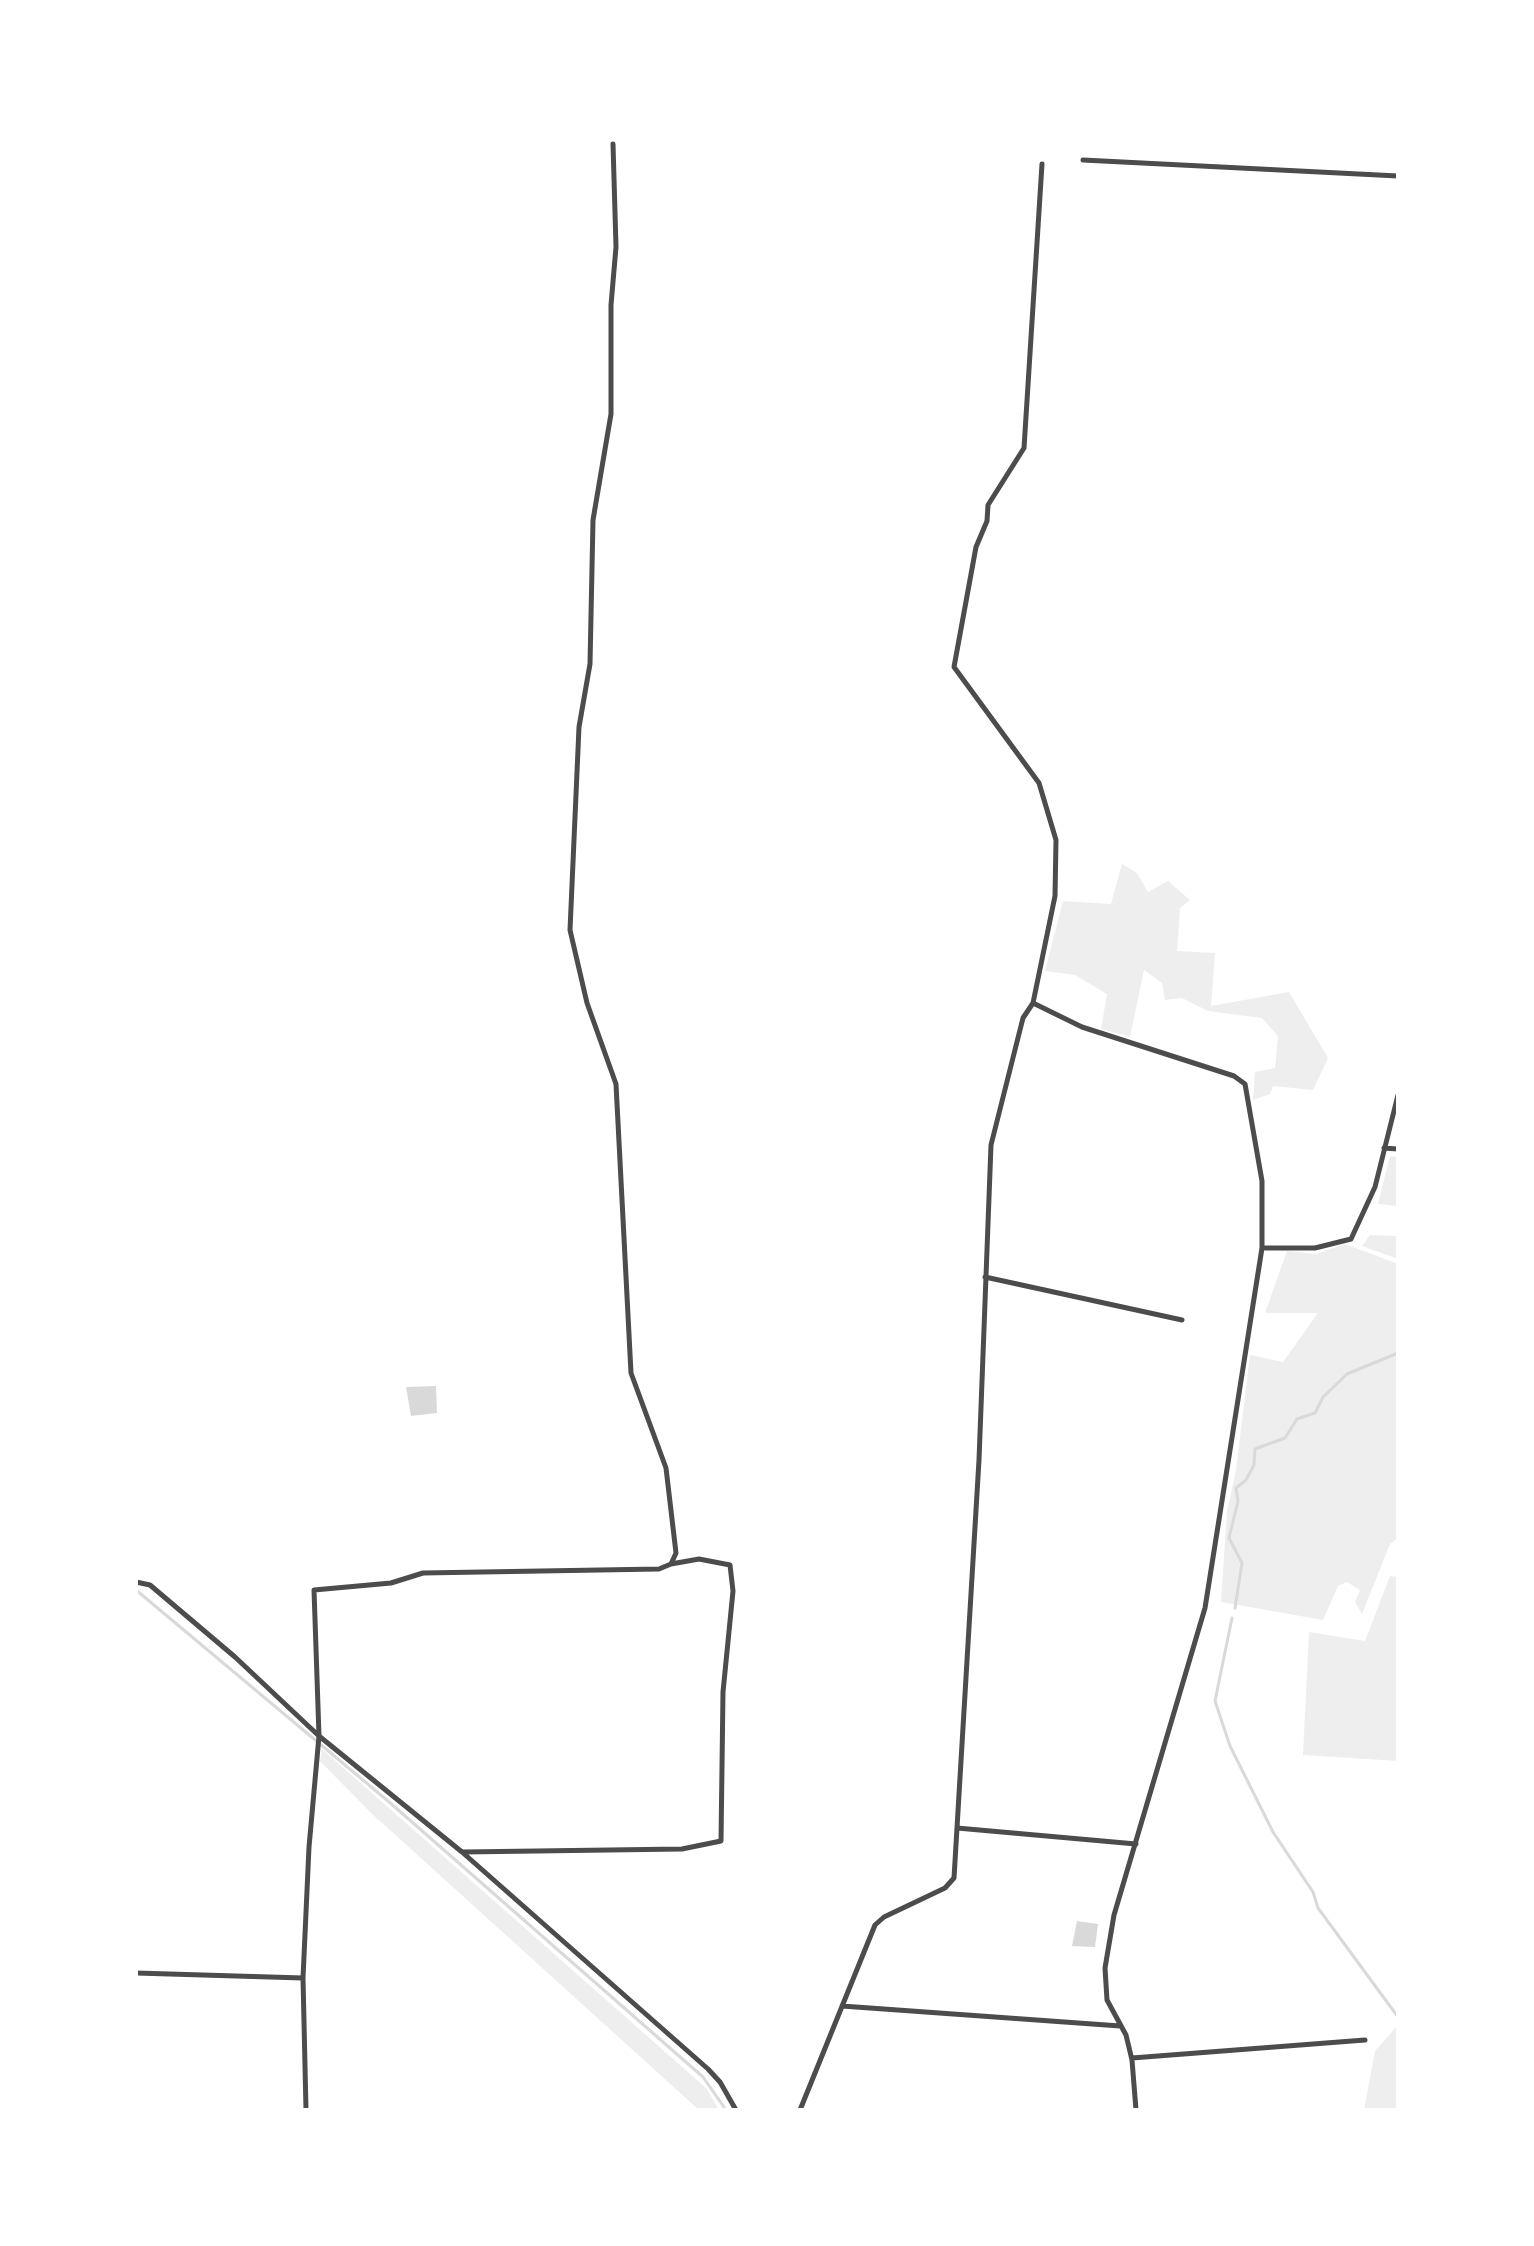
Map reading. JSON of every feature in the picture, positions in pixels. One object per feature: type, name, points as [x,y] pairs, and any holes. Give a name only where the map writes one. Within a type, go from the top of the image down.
[{"type":"street","points":[[613,144],[616,247],[611,305],[611,414],[593,520],[590,664],[579,727],[570,930],[587,1003],[616,1084],[631,1373],[666,1468],[676,1553],[671,1564]]},
{"type":"street","points":[[1083,160],[1398,176]]},
{"type":"street","points":[[800,2110],[875,1925],[884,1917],[945,1888],[954,1878],[979,1460],[991,1145],[1023,1018],[1033,1003],[1055,896],[1056,840],[1039,783],[954,667],[976,547],[987,521],[988,505],[1024,448],[1042,164]]},
{"type":"street","points":[[1033,1003],[1082,1027],[1234,1076],[1245,1084],[1262,1181],[1262,1248],[1205,1608],[1114,1915],[1105,1968],[1107,2000],[1121,2026],[1132,2058],[1136,2110]]},
{"type":"street","points":[[1262,1248],[1315,1248],[1351,1239],[1375,1187],[1398,1095]]},
{"type":"street","points":[[1384,1148],[1398,1149]]},
{"type":"street","points":[[985,1277],[1182,1320]]},
{"type":"street","points":[[306,2110],[303,1978],[319,1736],[314,1590],[391,1583],[423,1573],[659,1569],[699,1559],[730,1565],[733,1591],[723,1692],[721,1841],[682,1849],[462,1852]]},
{"type":"street","points":[[136,1582],[150,1585],[235,1657],[319,1736],[462,1852],[708,2069],[720,2082],[736,2110]]},
{"type":"street","points":[[957,1828],[1136,1844]]},
{"type":"street","points":[[136,1973],[303,1978]]},
{"type":"street","points":[[842,2006],[1121,2026]]},
{"type":"street","points":[[1132,2058],[1365,2040]]},
{"type":"shaded area","points":[[1122,864],[1137,873],[1148,892],[1168,881],[1190,900],[1180,908],[1177,951],[1215,953],[1211,1006],[1289,992],[1328,1058],[1313,1090],[1273,1086],[1270,1094],[1253,1100],[1255,1072],[1275,1068],[1278,1036],[1262,1018],[1208,1011],[1182,998],[1165,1000],[1162,983],[1144,970],[1130,1037],[1101,1029],[1107,994],[1075,975],[1045,971],[1063,901],[1111,904]]},
{"type":"shaded area","points":[[1390,1156],[1398,1157],[1398,1206],[1378,1204]]},
{"type":"shaded area","points":[[1370,1235],[1398,1236],[1398,1259],[1362,1246]]},
{"type":"shaded area","points":[[1345,1244],[1398,1264],[1398,1538],[1390,1544],[1362,1614],[1355,1602],[1360,1590],[1347,1582],[1338,1586],[1323,1620],[1221,1602],[1227,1511],[1236,1470],[1250,1355],[1283,1362],[1318,1313],[1265,1313],[1287,1251],[1316,1254]]},
{"type":"shaded area","points":[[436,1386],[437,1413],[411,1416],[406,1387]]},
{"type":"shaded area","points":[[1390,1576],[1398,1577],[1398,1761],[1303,1755],[1309,1632],[1365,1641]]},
{"type":"shaded area","points":[[322,1749],[706,2088],[719,2110],[699,2110],[370,1812],[320,1761]]},
{"type":"shaded area","points":[[1077,1921],[1098,1924],[1095,1947],[1072,1946]]},
{"type":"shaded area","points":[[1398,2025],[1398,2110],[1364,2110],[1375,2051]]},
{"type":"waterway","points":[[1235,1608],[1242,1563],[1229,1538],[1238,1501],[1236,1488],[1246,1480],[1254,1465],[1255,1449],[1285,1438],[1297,1419],[1315,1413],[1323,1397],[1347,1374],[1398,1353]]},
{"type":"waterway","points":[[136,1590],[388,1801],[703,2077],[726,2110]]},
{"type":"waterway","points":[[1232,1618],[1215,1701],[1230,1746],[1273,1832],[1313,1892],[1318,1908],[1398,2017]]}]
